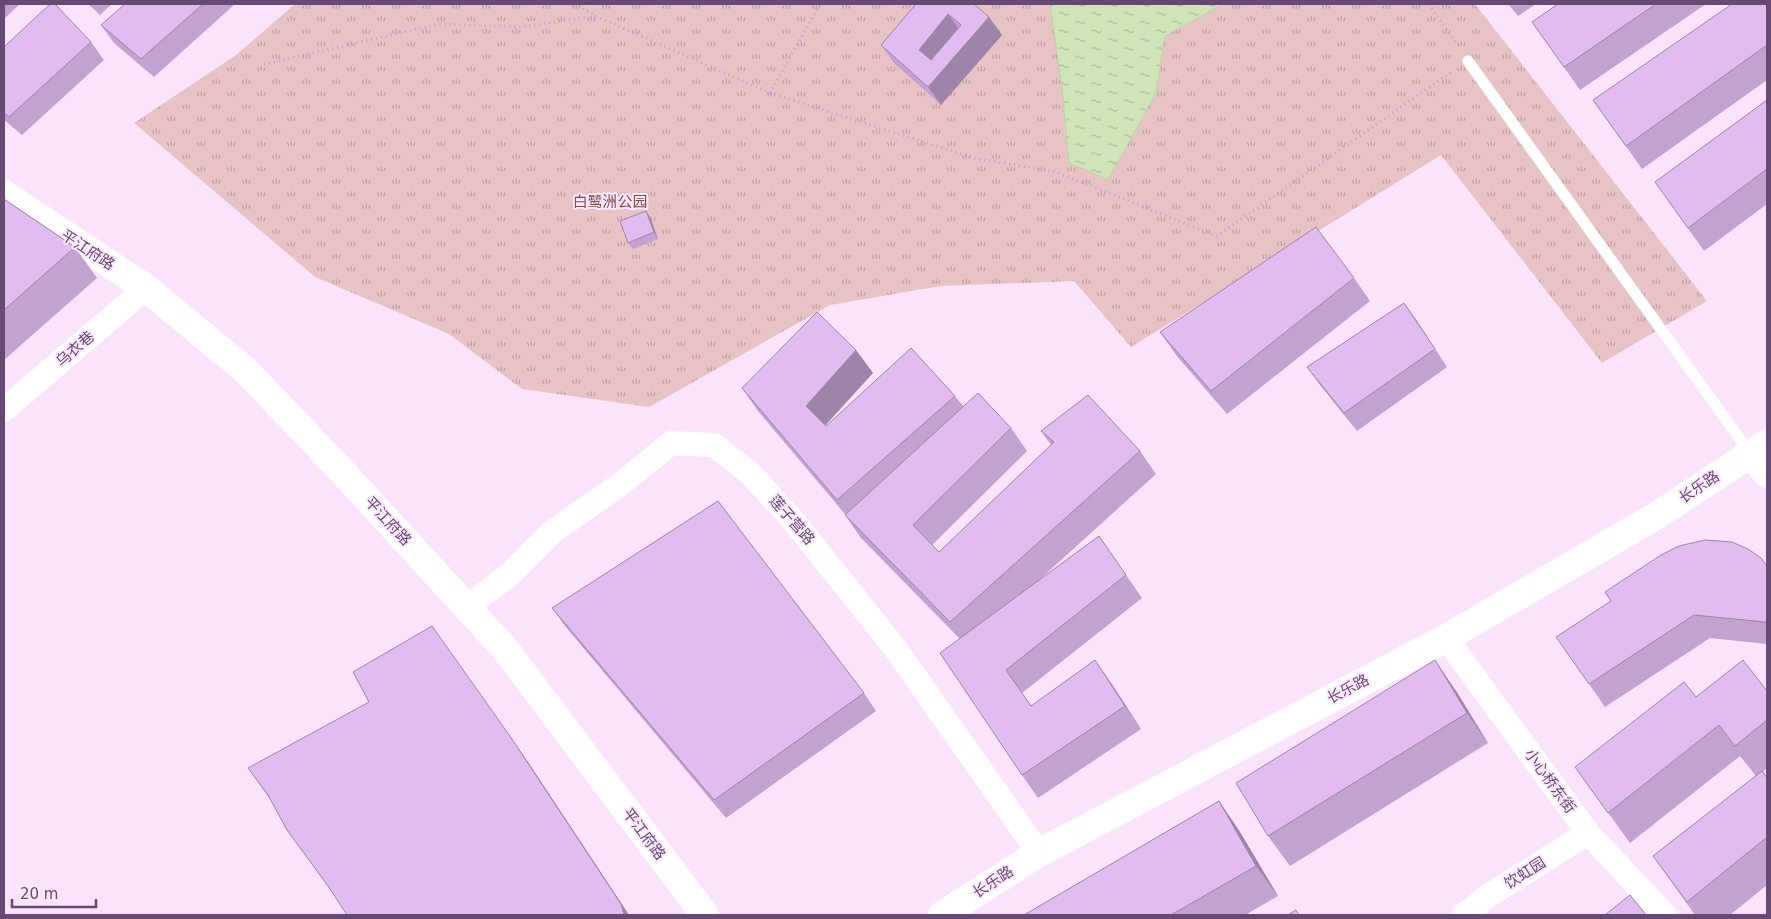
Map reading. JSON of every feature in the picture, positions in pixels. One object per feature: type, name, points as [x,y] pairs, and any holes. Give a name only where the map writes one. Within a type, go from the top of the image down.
[{"type":"street","name":"平江府路","points":[[4,194],[146,288],[245,370],[339,468],[505,649],[705,915]]},
{"type":"street","name":"乌衣巷","points":[[4,410],[146,288]]},
{"type":"street","name":"长乐路","points":[[942,915],[1039,853],[1446,638],[1656,516],[1758,448],[1767,423]]},
{"type":"street","name":"莲子营路","points":[[466,607],[509,575],[552,532],[622,482],[671,443],[714,445],[750,473],[852,592],[895,648],[1039,853]]},
{"type":"street","points":[[1758,448],[1767,474]]},
{"type":"street","name":"小心桥东街","points":[[1446,638],[1588,834],[1665,915]]},
{"type":"street","name":"饮虹园","points":[[1464,915],[1488,896],[1588,834]]},
{"type":"lane","points":[[1468,61],[1758,448]]},
{"type":"path","points":[[574,4],[596,16],[770,93],[974,158],[1056,172],[1131,204],[1217,236],[1468,61],[1429,4]]},
{"type":"path","points":[[770,93],[820,4]]},
{"type":"path","points":[[264,64],[439,24],[520,27],[596,16]]},
{"type":"green space","name":"白鹭洲公园","points":[[295,4],[1475,4],[1707,301],[1602,363],[1441,155],[1131,347],[1074,281],[941,286],[830,305],[649,407],[522,389],[449,334],[315,277],[134,123],[236,55]]},
{"type":"water","points":[[1050,4],[1223,4],[1165,36],[1156,93],[1108,180],[1069,163],[1062,88]]},
{"type":"building","points":[[50,4],[55,4],[91,42],[9,117],[4,113],[4,47]]},
{"type":"building","points":[[125,4],[203,4],[141,59],[101,25]]},
{"type":"building","points":[[916,4],[974,4],[989,17],[928,87],[881,45]],"holes":[[[948,14],[961,25],[931,60],[919,50]]]},
{"type":"building","points":[[1558,4],[1656,4],[1564,67],[1532,22]]},
{"type":"building","points":[[1732,4],[1767,4],[1767,45],[1626,146],[1593,100]]},
{"type":"building","points":[[1767,100],[1767,169],[1688,228],[1655,182]]},
{"type":"building","points":[[4,199],[75,247],[4,310]]},
{"type":"building","points":[[646,211],[654,232],[628,243],[620,221]]},
{"type":"building","points":[[1316,227],[1354,278],[1211,391],[1160,332]]},
{"type":"building","points":[[1404,303],[1435,349],[1344,413],[1307,367]]},
{"type":"building","points":[[817,312],[856,350],[806,406],[826,426],[911,348],[955,396],[837,500],[742,388]]},
{"type":"building","points":[[978,393],[1011,428],[913,525],[939,552],[1054,442],[1041,431],[1088,395],[1140,451],[950,622],[845,515]]},
{"type":"building","points":[[718,501],[864,693],[714,800],[552,608]]},
{"type":"building","points":[[1099,536],[1126,575],[1006,670],[1031,706],[1095,660],[1125,706],[1022,775],[940,653]]},
{"type":"building","points":[[1705,540],[1732,542],[1748,549],[1761,558],[1767,566],[1767,621],[1694,615],[1589,684],[1556,637],[1611,601],[1605,592],[1661,555],[1679,546]]},
{"type":"building","points":[[432,626],[512,739],[621,904],[624,915],[347,915],[287,830],[268,795],[248,768],[369,702],[353,672]]},
{"type":"building","points":[[1435,660],[1467,713],[1268,836],[1236,783]]},
{"type":"building","points":[[1743,660],[1767,691],[1767,720],[1735,746],[1719,725],[1608,813],[1575,767],[1684,682],[1696,697]]},
{"type":"building","points":[[1762,771],[1767,778],[1767,837],[1687,902],[1653,856]]},
{"type":"building","points":[[1219,801],[1256,866],[1171,915],[1024,915]]},
{"type":"building","points":[[1630,895],[1646,915],[1605,915]]},
{"type":"building","points":[[1296,910],[1299,915],[1288,915]]}]
